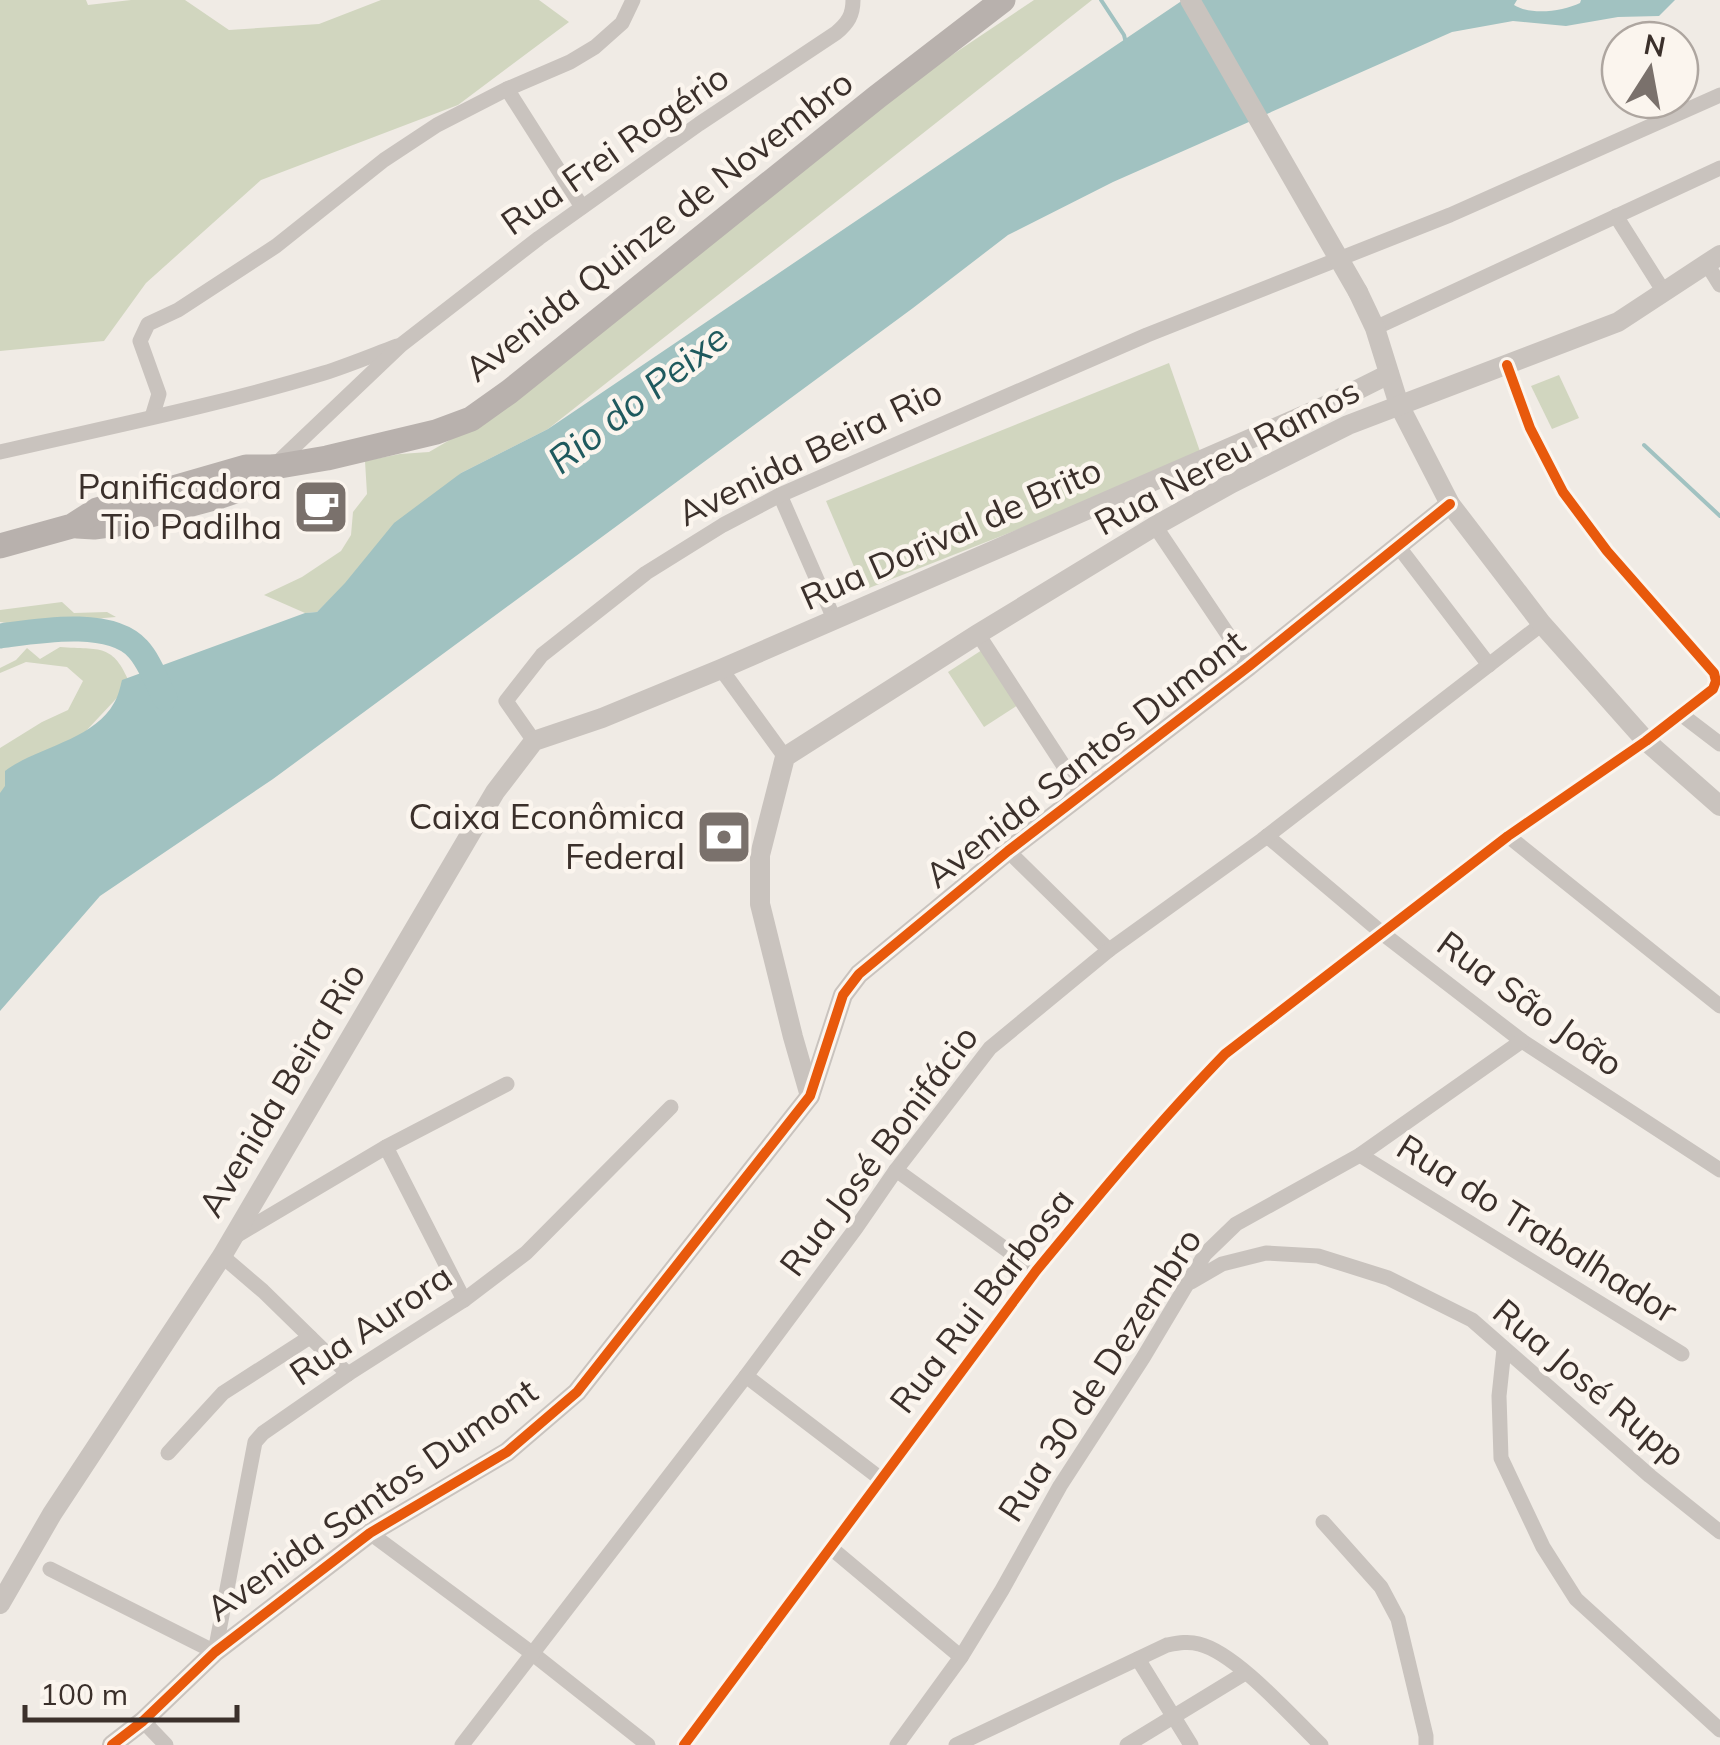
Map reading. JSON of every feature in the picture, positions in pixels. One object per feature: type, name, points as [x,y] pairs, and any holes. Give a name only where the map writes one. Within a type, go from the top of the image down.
[{"type":"main road","name":"Avenida Quinze de Novembro","points":[[0,546],[72,526],[98,510],[155,503],[210,489],[246,467],[274,467],[390,444],[471,419],[1003,0]]},
{"type":"street","points":[[152,418],[159,394],[140,341],[148,324],[178,310],[276,246],[384,160],[437,125],[595,47],[622,22],[633,0]]},
{"type":"street","name":"Rua Frei Rogério","points":[[274,467],[401,345],[582,208],[836,32],[853,11],[852,0]]},
{"type":"street","points":[[1190,0],[1358,292],[1375,328],[1399,405],[1450,504],[1542,624],[1646,741],[1720,806]]},
{"type":"street","points":[[507,89],[582,208]]},
{"type":"street","name":"Avenida Beira Rio","points":[[0,1604],[52,1514],[227,1247],[495,792],[534,742],[506,700],[542,655],[646,573],[722,525],[780,495],[1147,335],[1450,214],[1720,95]]},
{"type":"street","points":[[1375,328],[1720,168]]},
{"type":"street","points":[[1616,216],[1664,292]]},
{"type":"street","points":[[1714,260],[1720,285]]},
{"type":"street","name":"Rua Nereu Ramos","points":[[785,757],[978,634],[1232,483],[1348,425],[1618,322],[1714,260]]},
{"type":"street","name":"Rua Frei Rogério","points":[[0,452],[329,372],[401,345]]},
{"type":"street","name":"Rua Rui Barbosa","points":[[684,1745],[1036,1272],[1195,1085],[1226,1054],[1508,836],[1646,741],[1713,689],[1714,674],[1562,492],[1530,428],[1507,366]]},
{"type":"street","name":"Rua Dorival de Brito","points":[[534,742],[602,718],[835,621],[1322,408],[1389,374]]},
{"type":"street","points":[[780,495],[835,621]]},
{"type":"street","name":"Avenida Santos Dumont","points":[[112,1745],[214,1652],[370,1533],[507,1452],[577,1392],[810,1096],[843,995],[860,974],[1008,851],[1249,666],[1450,504]]},
{"type":"street","points":[[1156,526],[1249,666]]},
{"type":"street","points":[[1398,546],[1488,665]]},
{"type":"street","name":"Rua José Bonifácio","points":[[462,1745],[746,1376],[990,1048],[1108,950],[1267,836],[1542,624]]},
{"type":"street","points":[[978,634],[1082,794]]},
{"type":"street","points":[[721,669],[785,757],[760,855],[761,909],[810,1096]]},
{"type":"street","points":[[1682,714],[1720,744]]},
{"type":"street","name":"Rua São João","points":[[1267,836],[1382,934],[1522,1041],[1720,1170]]},
{"type":"street","points":[[1508,836],[1720,1006]]},
{"type":"street","points":[[1008,851],[1108,950]]},
{"type":"street","points":[[792,1037],[816,1036],[832,1029]]},
{"type":"street","name":"Rua 30 de Dezembro","points":[[897,1745],[962,1657],[1060,1486],[1205,1254],[1236,1224],[1360,1155],[1522,1041]]},
{"type":"street","points":[[348,1374],[263,1291],[227,1247],[386,1146],[507,1084]]},
{"type":"street","name":"Rua Aurora","points":[[214,1652],[255,1442],[348,1374],[464,1300],[526,1253],[671,1107]]},
{"type":"street","points":[[386,1146],[464,1300]]},
{"type":"street","name":"Rua do Trabalhador","points":[[1360,1155],[1682,1354]]},
{"type":"street","points":[[896,1170],[1036,1272]]},
{"type":"street","name":"Rua José Rupp","points":[[1187,1284],[1222,1264],[1266,1253],[1318,1256],[1388,1278],[1472,1320],[1638,1466],[1720,1532]]},
{"type":"street","points":[[168,1453],[223,1392],[310,1337]]},
{"type":"street","points":[[1504,1349],[1498,1396],[1501,1458],[1543,1547],[1576,1600],[1720,1730]]},
{"type":"street","points":[[746,1376],[880,1479]]},
{"type":"street","points":[[1323,1522],[1381,1587],[1398,1618],[1426,1745]]},
{"type":"street","points":[[370,1533],[648,1745]]},
{"type":"street","points":[[831,1548],[962,1657]]},
{"type":"street","points":[[50,1569],[214,1652]]},
{"type":"street","points":[[956,1745],[1167,1645],[1186,1642],[1214,1649],[1321,1745]]},
{"type":"street","points":[[1138,1660],[1191,1745]]},
{"type":"street","points":[[1127,1745],[1245,1673]]},
{"type":"street","points":[[143,1720],[166,1745]]},
{"type":"green space","points":[[0,0],[86,0],[88,5],[185,0],[229,30],[319,24],[381,0],[539,0],[569,22],[458,105],[261,180],[146,283],[104,341],[0,351]]},
{"type":"green space","points":[[1034,0],[1092,0],[548,429],[461,473],[317,612],[305,613],[264,595],[302,577],[341,551],[351,535],[353,512],[367,494],[365,461],[429,452],[486,419],[931,69]]},
{"type":"green space","points":[[1169,363],[1202,457],[864,590],[826,501]]},
{"type":"green space","points":[[1559,375],[1579,418],[1552,429],[1531,386]]},
{"type":"green space","points":[[62,602],[74,613],[107,612],[116,617],[20,625],[0,622],[0,610]]},
{"type":"green space","points":[[60,647],[104,651],[118,661],[130,684],[85,732],[0,795],[0,748],[68,710],[83,681],[67,667],[26,662],[0,673],[0,668],[16,660],[27,648],[40,659]]},
{"type":"green space","points":[[982,650],[1018,705],[984,727],[948,672]]},
{"type":"water","name":"Rio do Peixe","points":[[1183,0],[1517,0],[1514,5],[1521,8],[1547,11],[1581,0],[1675,0],[1659,16],[1618,17],[1566,26],[1513,21],[1452,32],[1113,182],[1008,235],[273,779],[100,896],[0,1011],[0,793],[5,786],[5,771],[93,726],[114,703],[122,680],[305,613],[317,612],[394,523],[461,473],[548,429]]},
{"type":"waterway","points":[[1101,0],[1126,43]]},
{"type":"waterway","points":[[1644,445],[1720,516]]},
{"type":"waterway","points":[[0,636],[73,629],[126,639],[150,666],[165,698]]},
{"type":"cycle path","points":[[684,1745],[1036,1271],[1152,1133],[1225,1054],[1508,836],[1646,741],[1713,689],[1714,673],[1607,551],[1563,492],[1530,428],[1507,365]]},
{"type":"cycle path","points":[[112,1745],[215,1652],[370,1533],[507,1452],[577,1392],[810,1096],[843,995],[859,974],[1008,851],[1249,666],[1450,504]]},
{"type":"place","name":"Panificadora Tio Padilha","points":[[321,507]]},
{"type":"place","name":"Caixa Econômica Federal","points":[[724,837]]}]
